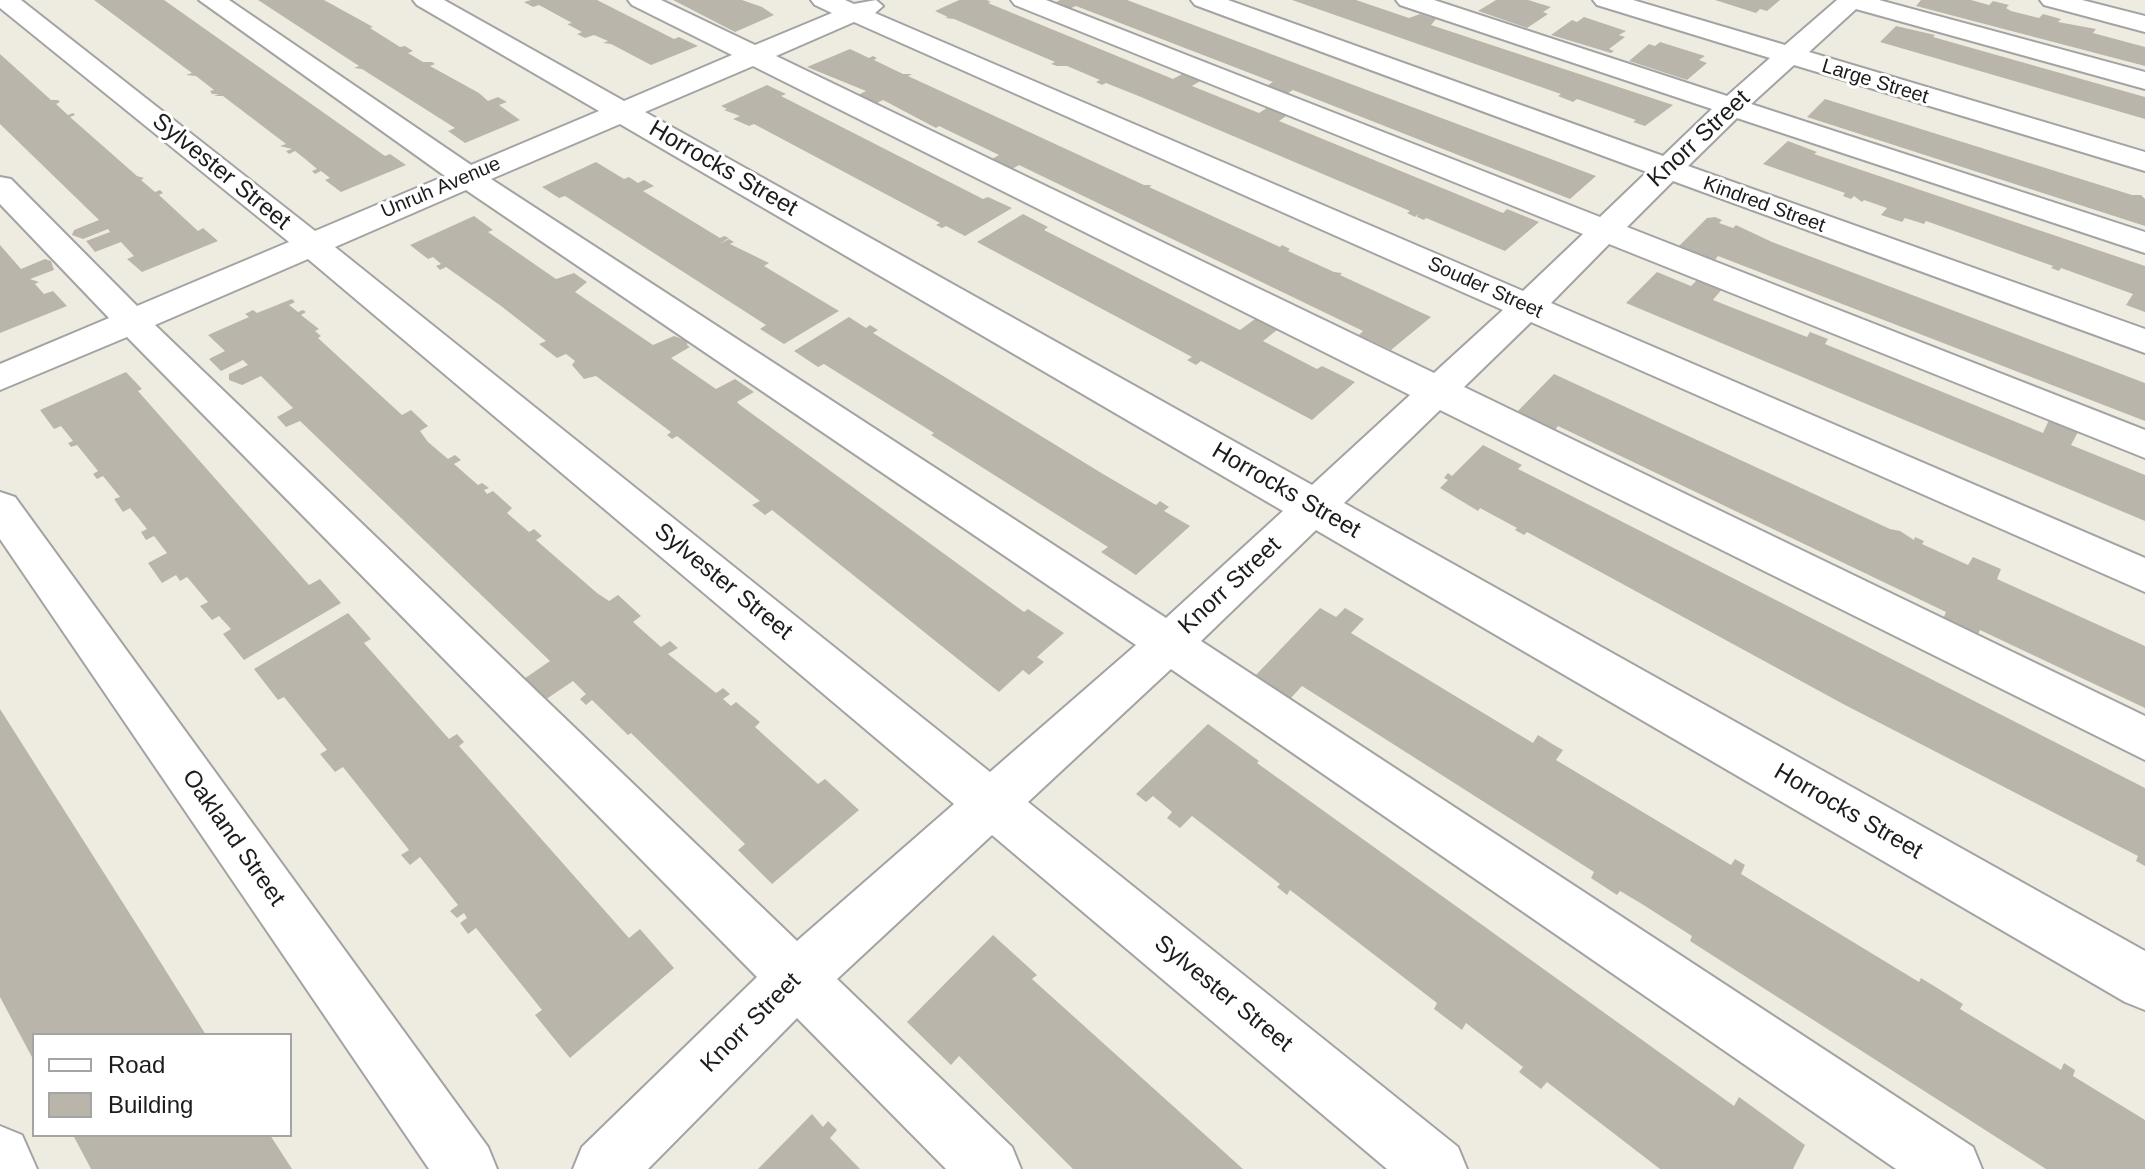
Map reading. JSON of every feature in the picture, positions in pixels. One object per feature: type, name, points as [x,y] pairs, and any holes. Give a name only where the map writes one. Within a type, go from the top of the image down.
[{"type":"street","name":"Sylvester Street","points":[[5,0],[311,244],[1436,1169]]},
{"type":"street","points":[[212,0],[467,177],[1169,643],[1951,1169]]},
{"type":"street","name":"Horrocks Street","points":[[426,0],[2145,982]]},
{"type":"street","points":[[641,0],[2145,739]]},
{"type":"street","points":[[1024,0],[2145,445]]},
{"type":"street","name":"Kindred Street","points":[[1204,0],[2145,342]]},
{"type":"street","points":[[1409,0],[2145,243]]},
{"type":"street","name":"Large Street","points":[[1606,0],[2145,162]]},
{"type":"street","points":[[1852,0],[2145,81]]},
{"type":"street","name":"Knorr Street","points":[[604,1169],[798,977],[1169,643],[1528,306],[1601,231],[1732,106],[1852,0]]},
{"type":"street","points":[[2053,0],[2145,24]]},
{"type":"street","name":"Unruh Avenue","points":[[0,378],[752,55],[853,4]]},
{"type":"street","name":"Souder Street","points":[[853,4],[1528,306],[2145,576]]},
{"type":"street","points":[[0,186],[131,321],[990,1169]]},
{"type":"street","name":"Oakland Street","points":[[0,507],[466,1169]]},
{"type":"street","points":[[0,1157],[6,1169]]},
{"type":"building","points":[[94,0],[164,0],[385,156],[390,154],[406,165],[341,192],[325,180],[330,178],[321,171],[315,174],[312,171],[317,169],[304,158],[295,151],[289,154],[286,151],[292,149],[280,146],[286,144],[223,96],[214,96],[219,94],[212,94],[210,91],[214,90],[196,76],[186,75],[192,73]]},
{"type":"building","points":[[258,0],[324,0],[373,27],[370,28],[400,47],[405,46],[413,51],[408,53],[423,62],[432,62],[435,64],[430,66],[488,101],[498,97],[507,102],[499,105],[520,120],[465,143],[448,131],[455,128],[362,69],[354,68],[359,66]]},
{"type":"building","points":[[597,0],[674,39],[679,37],[698,46],[651,65],[611,44],[603,43],[608,41],[594,35],[585,38],[577,34],[582,32],[567,24],[572,23],[539,5],[533,7],[524,2]]},
{"type":"building","points":[[673,0],[742,0],[774,15],[735,32]]},
{"type":"building","points":[[959,0],[987,0],[1173,79],[1184,73],[1202,80],[1192,86],[1259,113],[1270,106],[1289,114],[1279,121],[1503,213],[1507,209],[1539,222],[1505,251],[1426,218],[1424,220],[1417,217],[1418,214],[1415,217],[1407,213],[1410,211],[1141,97],[1106,83],[1102,85],[1096,82],[1100,80],[1067,66],[1051,64],[1055,62],[954,19],[945,18],[948,17],[935,11]]},
{"type":"building","points":[[1060,0],[1127,0],[1596,176],[1570,199],[1293,90],[1280,98],[1260,90],[1273,82],[1076,6],[1064,11],[1050,5]]},
{"type":"building","points":[[1292,0],[1356,0],[1409,18],[1420,14],[1436,19],[1431,25],[1673,105],[1645,126],[1633,122],[1636,120],[1577,99],[1573,102],[1558,96],[1561,94]]},
{"type":"building","points":[[1496,0],[1528,0],[1551,7],[1543,12],[1548,14],[1527,28],[1478,11]]},
{"type":"building","points":[[1715,0],[1780,0],[1767,11],[1760,9],[1756,13]]},
{"type":"building","points":[[1921,0],[1971,0],[1989,5],[1993,1],[2009,5],[2006,8],[2011,11],[2039,18],[2043,14],[2061,19],[2058,22],[2096,29],[2093,33],[2145,47],[2145,66],[1916,6]]},
{"type":"building","points":[[1584,17],[1626,31],[1619,35],[1625,37],[1609,49],[1614,51],[1611,53],[1551,35],[1572,20],[1577,22]]},
{"type":"building","points":[[1896,26],[2145,97],[2145,119],[1880,42]]},
{"type":"building","points":[[1660,42],[1705,56],[1699,60],[1707,63],[1687,80],[1629,61],[1649,44],[1655,46]]},
{"type":"building","points":[[850,49],[869,58],[873,56],[877,58],[874,60],[903,74],[912,74],[908,76],[1144,185],[1152,185],[1149,187],[1280,247],[1282,245],[1290,249],[1288,251],[1342,273],[1340,275],[1431,317],[1391,350],[1359,335],[1363,331],[1019,165],[1005,173],[985,163],[999,155],[939,126],[936,128],[883,100],[873,105],[854,97],[866,91],[807,67]]},
{"type":"building","points":[[0,54],[51,100],[58,100],[60,102],[56,104],[68,115],[73,113],[75,115],[70,117],[137,176],[144,178],[141,180],[155,192],[160,190],[163,193],[159,195],[198,231],[203,228],[218,241],[142,272],[127,259],[134,256],[121,242],[95,252],[86,241],[110,232],[108,229],[83,239],[72,235],[74,230],[99,220],[0,124]]},
{"type":"building","points":[[767,85],[786,94],[781,96],[983,199],[988,197],[1012,208],[965,236],[946,226],[942,228],[936,225],[940,223],[754,124],[749,126],[733,119],[740,116],[721,106]]},
{"type":"building","points":[[1825,99],[2132,195],[2141,195],[2145,199],[2145,226],[1807,117]]},
{"type":"building","points":[[1788,141],[1817,152],[1814,154],[2145,266],[2145,312],[2126,305],[2133,294],[2061,268],[2059,271],[2051,268],[2053,266],[1926,221],[1924,224],[1905,218],[1902,222],[1881,215],[1887,208],[1864,200],[1862,202],[1854,196],[1851,199],[1843,196],[1845,193],[1763,164]]},
{"type":"building","points":[[596,162],[624,179],[629,177],[638,183],[644,180],[654,186],[643,191],[720,238],[729,238],[719,244],[729,239],[734,242],[730,244],[769,263],[764,266],[839,311],[784,344],[760,329],[766,325],[565,196],[559,198],[542,187]]},
{"type":"building","points":[[1023,214],[1048,227],[1044,230],[1240,330],[1255,319],[1265,321],[1277,330],[1263,341],[1317,369],[1322,366],[1355,382],[1312,420],[1201,361],[1196,365],[1187,360],[1192,357],[977,242]]},
{"type":"building","points":[[474,216],[493,230],[488,232],[556,279],[574,273],[587,282],[575,292],[653,345],[674,336],[688,341],[690,347],[671,358],[716,389],[735,379],[754,392],[737,402],[1024,612],[1028,609],[1064,633],[1037,657],[1044,662],[1029,675],[1023,670],[999,692],[772,510],[765,515],[752,505],[760,501],[677,436],[672,439],[667,435],[671,432],[596,376],[584,379],[572,365],[575,361],[566,354],[557,358],[539,344],[546,341],[501,306],[446,267],[440,270],[436,266],[441,264],[433,257],[428,259],[410,245]]},
{"type":"building","points":[[1707,218],[1722,220],[1719,223],[1733,228],[1736,225],[1772,242],[2145,383],[2145,421],[1718,256],[1715,260],[1679,246]]},
{"type":"building","points":[[0,245],[21,269],[45,259],[51,261],[54,270],[30,279],[39,282],[35,284],[44,294],[53,291],[67,306],[0,333]]},
{"type":"building","points":[[1657,272],[1691,286],[1698,279],[1722,289],[1713,300],[1807,337],[1810,332],[1828,339],[1825,344],[2043,433],[2049,420],[2078,432],[2071,445],[2145,475],[2145,521],[1626,303]]},
{"type":"building","points":[[292,299],[295,302],[289,305],[298,312],[306,312],[301,315],[319,329],[315,331],[321,336],[318,338],[402,415],[411,410],[428,426],[420,431],[428,442],[448,459],[455,455],[461,460],[454,464],[478,485],[482,483],[489,488],[484,490],[487,494],[493,491],[512,508],[507,513],[529,532],[534,529],[542,536],[536,540],[597,593],[609,601],[618,595],[641,616],[633,622],[661,647],[670,641],[678,648],[668,654],[716,693],[723,688],[730,694],[723,699],[731,706],[736,702],[760,722],[755,727],[818,784],[825,779],[859,810],[772,884],[738,850],[745,844],[631,733],[628,735],[592,700],[586,705],[580,699],[586,694],[573,681],[542,702],[521,681],[550,661],[300,421],[286,427],[277,417],[293,408],[261,376],[242,385],[229,380],[229,374],[248,365],[243,360],[221,371],[209,359],[225,351],[208,335],[249,317],[245,314],[253,310],[257,313]]},
{"type":"building","points":[[849,317],[866,328],[870,325],[878,330],[873,333],[1103,474],[1156,505],[1160,501],[1169,507],[1164,511],[1190,526],[1136,575],[1101,552],[1108,547],[931,435],[934,433],[824,364],[818,367],[794,351]]},
{"type":"building","points":[[126,372],[142,389],[138,391],[309,585],[320,579],[341,603],[244,660],[223,634],[231,629],[219,616],[212,620],[200,606],[208,602],[187,577],[180,581],[176,575],[162,583],[148,563],[167,553],[154,536],[146,540],[141,532],[147,529],[139,519],[130,508],[123,512],[114,499],[120,497],[103,476],[97,479],[93,474],[98,471],[77,445],[71,447],[68,443],[73,441],[61,426],[54,429],[40,410]]},
{"type":"building","points":[[1554,374],[1914,540],[1915,537],[1924,541],[1922,544],[1968,565],[1973,557],[2001,569],[1997,579],[2145,646],[2145,708],[1980,630],[1974,642],[1940,626],[1946,612],[1558,426],[1555,430],[1517,412]]},
{"type":"building","points":[[1483,445],[1522,465],[1518,469],[2145,788],[2145,866],[2136,861],[2138,856],[1845,705],[1440,488],[1448,480],[1444,478],[1448,473],[1452,476]]},
{"type":"building","points":[[1320,608],[1336,617],[1345,608],[1364,619],[1351,633],[1533,743],[1538,735],[1563,750],[1556,760],[1731,865],[1735,859],[1745,865],[1741,874],[1919,982],[1921,978],[1963,1004],[1960,1009],[2061,1070],[2064,1063],[2075,1070],[2073,1076],[2145,1120],[2145,1169],[2046,1169],[1690,941],[1692,936],[1642,904],[1620,891],[1617,895],[1591,878],[1594,872],[1302,686],[1290,699],[1255,676]]},
{"type":"building","points":[[348,613],[371,639],[364,643],[449,739],[457,734],[464,742],[459,746],[629,938],[640,929],[674,968],[570,1058],[535,1015],[542,1010],[476,928],[468,934],[460,923],[467,918],[464,913],[457,918],[450,911],[458,905],[420,857],[410,865],[401,855],[409,850],[343,767],[335,772],[320,754],[327,750],[284,697],[278,700],[254,669]]},
{"type":"building","points":[[0,709],[205,1033],[32,1033],[32,1057],[0,997]]},
{"type":"building","points":[[1208,724],[1259,761],[1257,763],[1734,1106],[1739,1097],[1805,1145],[1793,1169],[1660,1169],[1547,1082],[1541,1089],[1519,1072],[1523,1067],[1466,1023],[1462,1030],[1434,1009],[1437,1003],[1290,890],[1287,895],[1277,887],[1280,884],[1192,816],[1180,828],[1167,818],[1172,812],[1153,796],[1146,802],[1136,794]]},
{"type":"building","points":[[993,935],[1037,975],[1032,979],[1243,1169],[1073,1169],[959,1056],[951,1065],[907,1022]]},
{"type":"building","points":[[812,1114],[823,1127],[828,1121],[837,1130],[830,1138],[860,1169],[758,1169]]},
{"type":"building","points":[[74,1137],[271,1137],[292,1169],[91,1169]]}]
